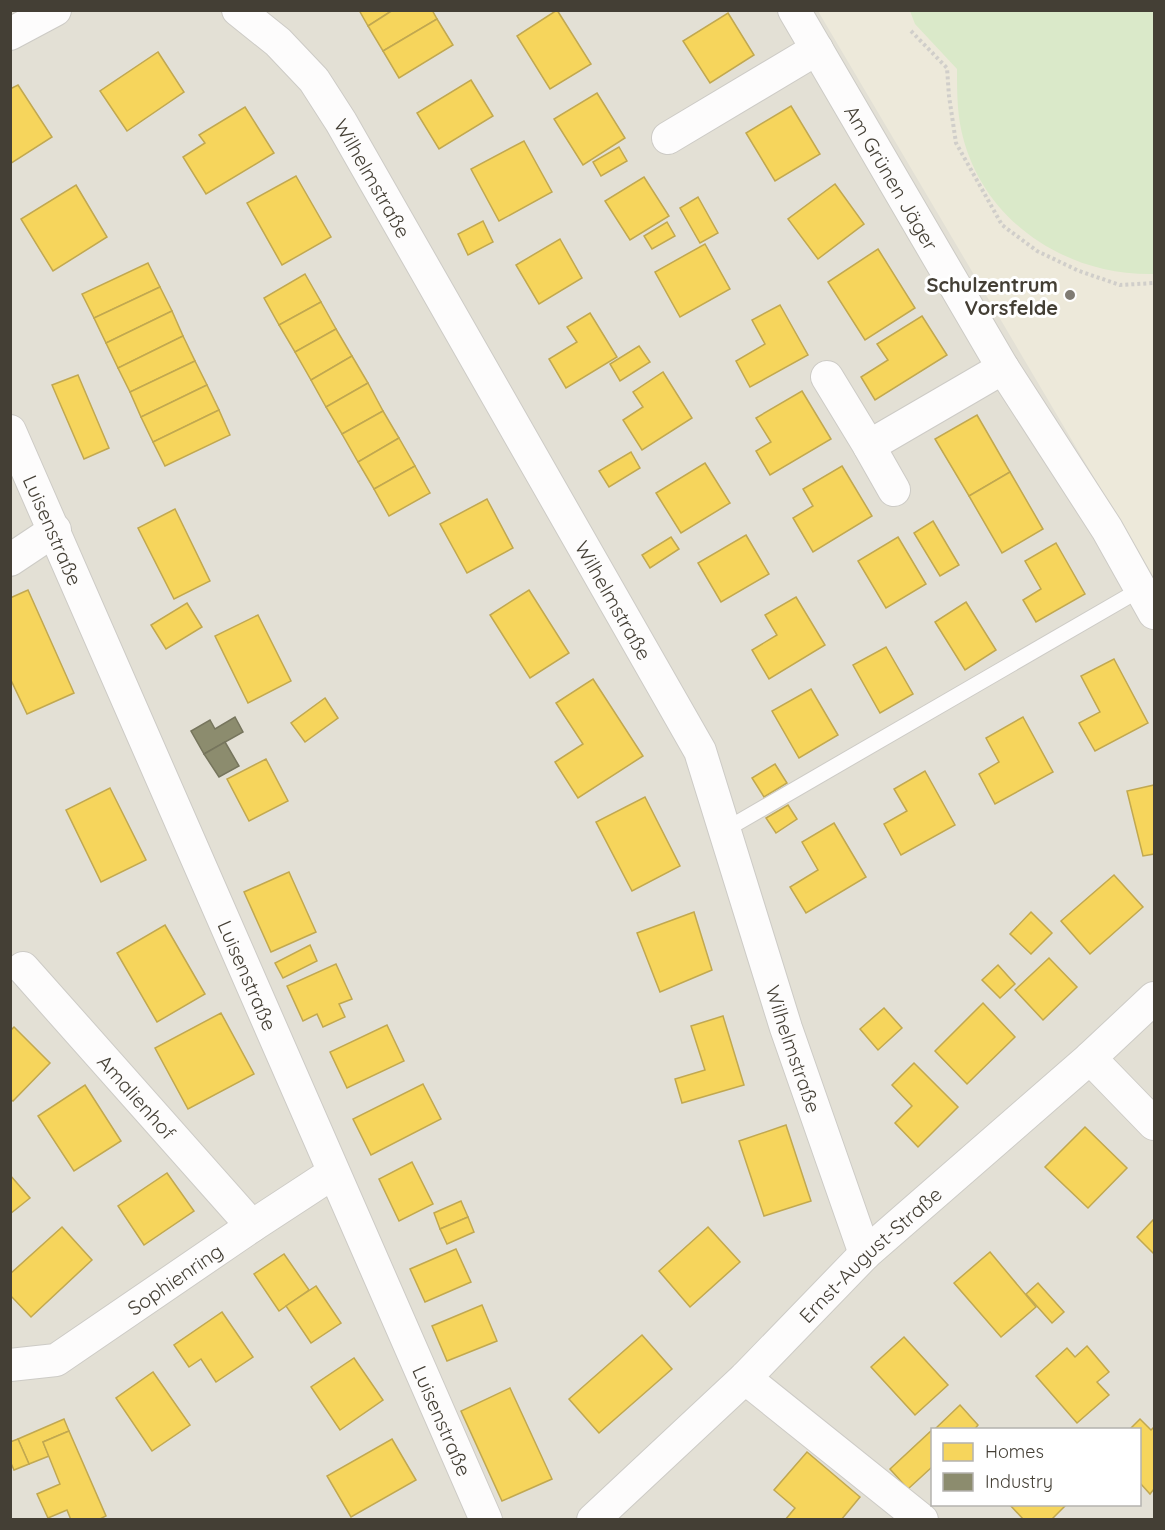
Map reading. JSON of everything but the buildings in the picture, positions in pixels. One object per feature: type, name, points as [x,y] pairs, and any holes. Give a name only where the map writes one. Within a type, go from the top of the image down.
[{"type":"street","points":[[10,34],[55,10]]},
{"type":"street","name":"Wilhelmstraße","points":[[238,10],[278,42],[314,80],[341,122],[700,751],[786,1028],[865,1254]]},
{"type":"street","name":"Am Grünen Jäger","points":[[794,10],[1003,368],[1107,529],[1148,601]]},
{"type":"street","points":[[668,138],[817,49]]},
{"type":"street","points":[[869,446],[1003,368]]},
{"type":"street","points":[[827,377],[894,490]]},
{"type":"street","name":"Luisenstraße","points":[[10,431],[486,1520]]},
{"type":"street","points":[[10,560],[55,530]]},
{"type":"street","name":"Amalienhof","points":[[23,968],[252,1226]]},
{"type":"street","name":"Ernst-August-Straße","points":[[593,1520],[745,1378],[865,1254],[1090,1058],[1155,998]]},
{"type":"street","points":[[1090,1058],[1155,1124]]},
{"type":"street","name":"Sophienring","points":[[10,1365],[56,1360],[333,1173]]},
{"type":"street","points":[[745,1378],[922,1520]]},
{"type":"lane","points":[[725,830],[1148,601]]},
{"type":"path","points":[[911,31],[947,68],[956,143],[1002,225],[1037,251],[1079,271],[1120,285],[1155,283]]},
{"type":"shaded area","points":[[10,11],[1154,11],[1154,1519],[11,1519]]},
{"type":"shaded area","name":"Schulzentrum Vorsfelde","points":[[818,11],[1154,11],[1154,579]]},
{"type":"green space","points":[[910,11],[1154,11],[1154,274],[1121,272],[1089,265],[1059,253],[1031,236],[1007,215],[987,190],[971,161],[961,129],[957,99],[957,69],[915,24]]},
{"type":"place","name":"Schulzentrum Vorsfelde","points":[[1070,295]]}]
